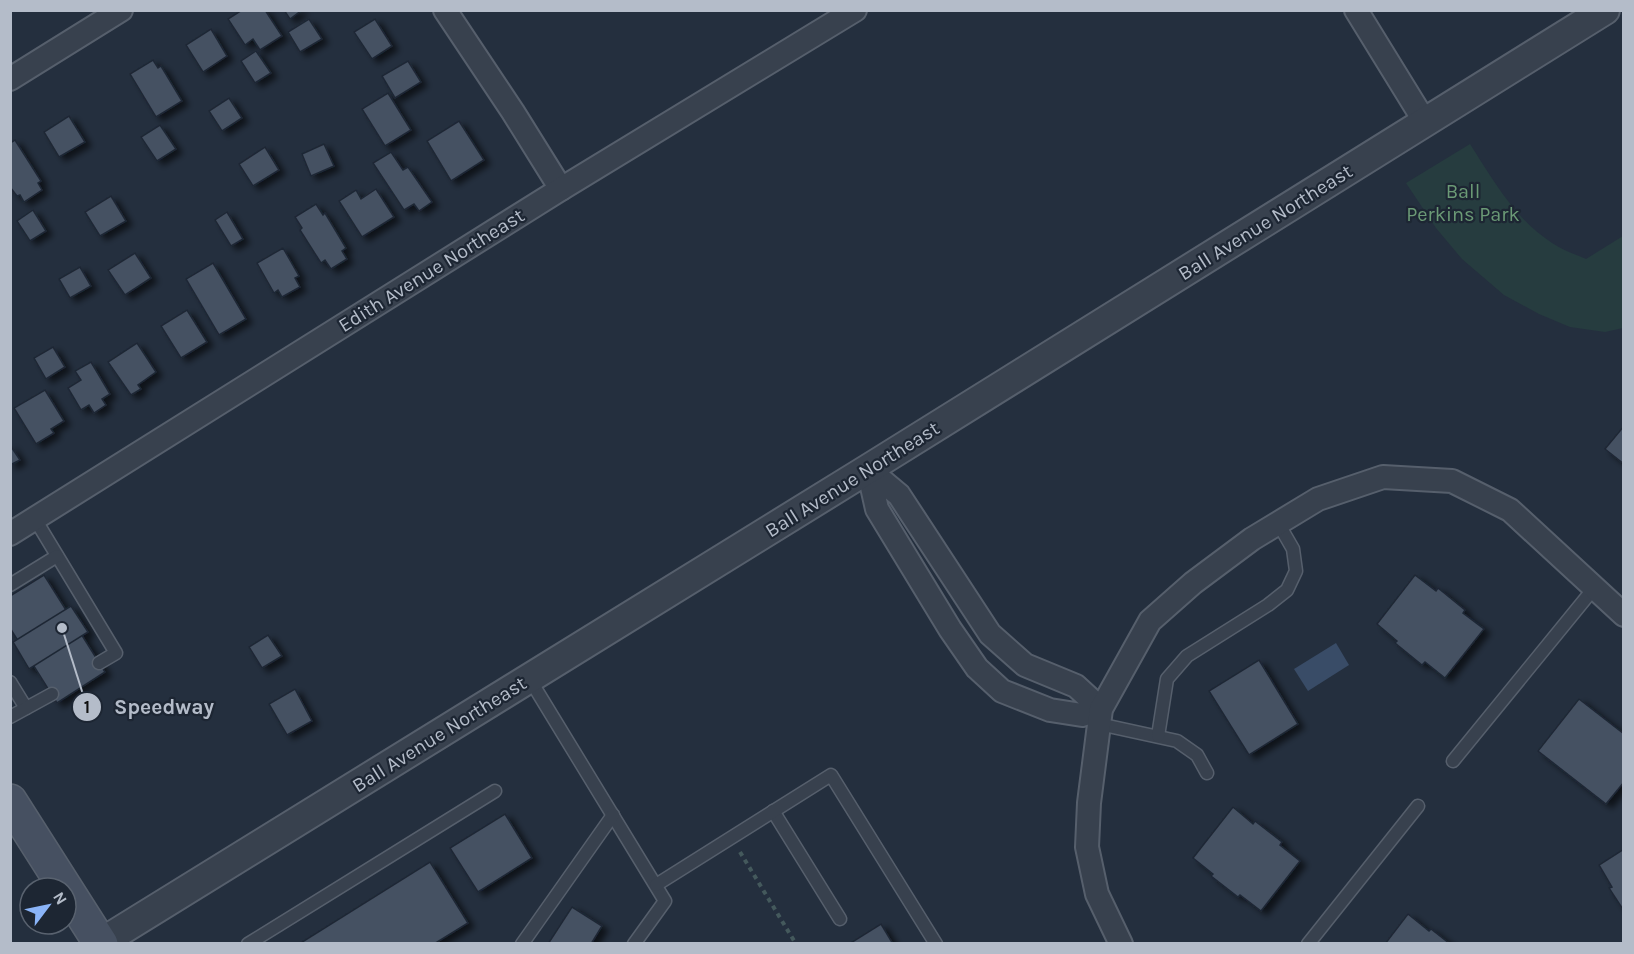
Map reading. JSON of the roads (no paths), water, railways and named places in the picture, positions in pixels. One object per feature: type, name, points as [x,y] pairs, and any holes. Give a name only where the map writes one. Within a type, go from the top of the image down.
[{"type":"main road","points":[[10,801],[100,943]]},
{"type":"street","points":[[10,79],[121,10]]},
{"type":"street","points":[[445,10],[561,189]]},
{"type":"street","name":"Edith Avenue Northeast","points":[[10,534],[561,189],[855,10]]},
{"type":"street","points":[[1356,10],[1425,122]]},
{"type":"street","name":"Ball Avenue Northeast","points":[[100,943],[1605,10]]},
{"type":"street","points":[[868,469],[877,509],[950,629],[977,668],[1002,691],[1050,710],[1100,717]]},
{"type":"street","points":[[868,469],[899,495],[990,634],[1025,665],[1076,686],[1100,717]]},
{"type":"street","points":[[1121,944],[1097,894],[1088,847],[1089,803],[1100,717],[1150,621],[1193,583],[1252,539],[1318,499],[1383,477],[1452,481],[1510,510],[1623,615]]},
{"type":"lane","points":[[35,519],[116,653],[99,663]]},
{"type":"lane","points":[[1158,736],[1167,679],[1187,656],[1268,605],[1287,590],[1296,572],[1293,549],[1278,524]]},
{"type":"lane","points":[[10,585],[57,556]]},
{"type":"lane","points":[[1453,761],[1595,587]]},
{"type":"lane","points":[[529,678],[665,901],[634,944]]},
{"type":"lane","points":[[10,682],[26,708]]},
{"type":"lane","points":[[10,717],[52,694]]},
{"type":"lane","points":[[1100,717],[1178,741],[1197,755],[1207,773]]},
{"type":"lane","points":[[656,885],[831,775],[936,944]]},
{"type":"lane","points":[[248,944],[495,791]]},
{"type":"lane","points":[[1308,944],[1418,806]]},
{"type":"lane","points":[[773,811],[840,919]]},
{"type":"lane","points":[[522,944],[612,815]]},
{"type":"water","points":[[1336,643],[1349,665],[1308,691],[1294,669]]},
{"type":"place","name":"Speedway","points":[[62,628]]},
{"type":"park label","name":"Ball Perkins Park","points":[[1463,202]]}]
